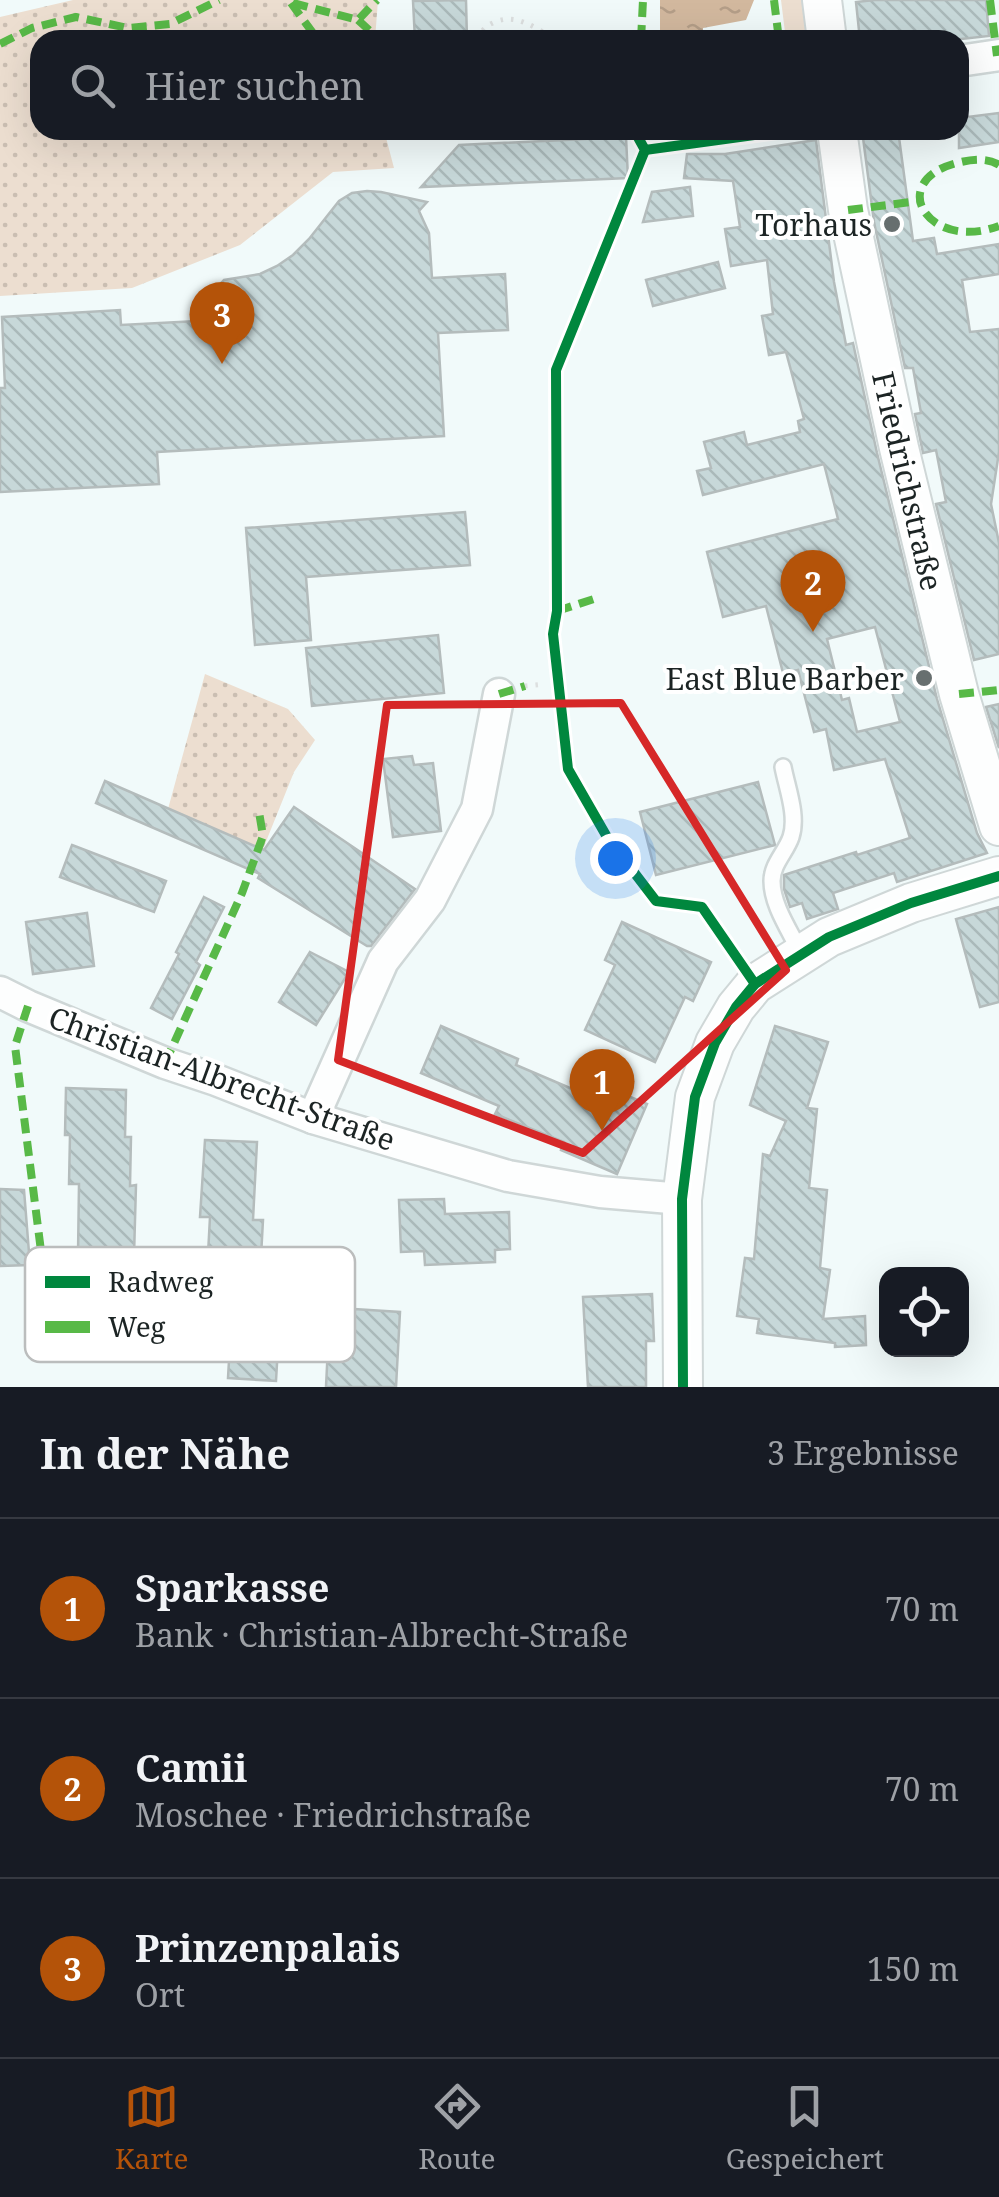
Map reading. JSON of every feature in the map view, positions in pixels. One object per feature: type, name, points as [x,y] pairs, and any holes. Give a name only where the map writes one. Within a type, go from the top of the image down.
[{"type":"street","points":[[822,0],[826,30]]},
{"type":"street","points":[[969,60],[999,56]]},
{"type":"street","name":"Friedrichstraße","points":[[838,140],[848,210],[899,448],[959,694],[999,826]]},
{"type":"street","points":[[313,1118],[383,961],[430,900],[477,809],[512,690]]},
{"type":"street","points":[[683,1387],[682,1199],[695,1097],[716,1043],[736,1007],[755,984],[829,937],[911,903],[999,876]]},
{"type":"street","name":"Christian-Albrecht-Straße","points":[[0,992],[165,1063],[313,1118],[508,1176],[600,1192],[682,1199]]},
{"type":"lane","points":[[783,767],[792,834],[774,870],[772,883],[776,902],[801,954]]},
{"type":"path","points":[[483,30],[507,17],[523,20],[537,30]]},
{"type":"path","points":[[512,690],[545,684]]},
{"type":"highlighted area","points":[[621,703],[786,970],[583,1153],[338,1060],[387,705]]},
{"type":"shaded area","points":[[73,0],[378,0],[376,30],[30,30],[30,140],[387,140],[394,168],[333,172],[240,245],[132,288],[0,296],[0,17]]},
{"type":"shaded area","points":[[781,0],[811,0],[814,30],[785,30]]},
{"type":"shaded area","points":[[205,674],[288,709],[315,740],[294,772],[263,849],[168,809]]},
{"type":"water","points":[[660,0],[754,0],[746,20],[703,30],[660,30]]},
{"type":"building","points":[[466,0],[467,30],[414,30],[413,1]]},
{"type":"building","points":[[986,0],[989,36],[969,38],[969,30],[859,30],[856,2]]},
{"type":"building","points":[[999,113],[999,142],[959,148],[959,140],[969,140],[969,117]]},
{"type":"building","points":[[626,140],[628,178],[421,187],[459,145]]},
{"type":"building","points":[[816,140],[846,345],[853,343],[937,699],[977,833],[987,853],[897,882],[894,873],[833,893],[838,909],[807,919],[802,903],[790,907],[784,875],[910,838],[885,759],[834,770],[826,729],[814,732],[798,670],[783,673],[766,606],[723,617],[707,552],[838,519],[824,464],[703,495],[697,471],[711,468],[704,442],[744,432],[747,445],[800,432],[798,421],[804,419],[786,352],[769,355],[762,316],[773,314],[767,260],[731,266],[725,229],[740,227],[733,181],[684,178],[687,154],[725,154]],"holes":[[[875,627],[900,722],[857,732],[849,698],[842,700],[827,639]]]},
{"type":"building","points":[[863,140],[899,140],[913,241],[934,238],[937,254],[999,244],[999,274],[962,280],[970,332],[999,329],[999,452],[991,504],[999,543],[999,654],[974,660],[936,504],[946,502],[936,450],[923,453],[915,414],[921,413],[913,368],[905,368],[874,222]]},
{"type":"building","points":[[690,187],[693,216],[643,222],[652,192]]},
{"type":"building","points":[[367,191],[427,202],[419,211],[429,233],[432,278],[505,274],[508,330],[438,333],[444,436],[157,452],[159,484],[0,492],[0,388],[5,388],[2,317],[120,310],[121,325],[217,320],[215,290],[224,280],[260,274],[277,266],[309,239],[339,201],[352,193]]},
{"type":"building","points":[[718,262],[725,288],[653,306],[646,280]]},
{"type":"building","points":[[465,512],[470,565],[306,577],[311,640],[255,645],[246,528]]},
{"type":"building","points":[[438,635],[444,693],[312,706],[306,648]]},
{"type":"building","points":[[999,704],[999,748],[986,707]]},
{"type":"building","points":[[412,756],[414,765],[433,763],[441,831],[393,837],[383,759]]},
{"type":"building","points":[[105,781],[264,850],[294,807],[415,889],[371,946],[367,946],[258,878],[260,874],[96,803]]},
{"type":"building","points":[[758,782],[775,845],[656,875],[640,812]]},
{"type":"building","points":[[72,845],[166,881],[154,912],[60,877]]},
{"type":"building","points":[[204,897],[224,907],[172,1019],[151,1008]]},
{"type":"building","points":[[999,907],[999,1002],[980,1007],[956,919]]},
{"type":"building","points":[[87,913],[94,966],[33,974],[26,922]]},
{"type":"building","points":[[622,922],[711,962],[693,1001],[685,997],[655,1062],[585,1030],[615,965],[605,960]]},
{"type":"building","points":[[310,952],[349,972],[316,1025],[279,1002]]},
{"type":"building","points":[[441,1026],[518,1059],[516,1065],[584,1094],[590,1080],[647,1104],[617,1174],[561,1150],[564,1142],[495,1114],[499,1106],[421,1073]]},
{"type":"building","points":[[775,1026],[828,1042],[807,1108],[817,1109],[809,1188],[827,1190],[820,1268],[830,1270],[823,1319],[865,1316],[866,1345],[835,1347],[835,1343],[757,1333],[759,1319],[737,1316],[745,1258],[754,1259],[763,1154],[770,1156],[786,1121],[750,1105]]},
{"type":"building","points":[[66,1088],[126,1090],[125,1137],[131,1137],[130,1186],[136,1185],[134,1247],[78,1247],[79,1184],[69,1184],[70,1135],[65,1135]]},
{"type":"building","points":[[205,1140],[257,1142],[253,1220],[263,1220],[262,1247],[208,1247],[210,1217],[200,1217]]},
{"type":"building","points":[[0,1189],[24,1190],[29,1247],[25,1247],[25,1265],[0,1266]]},
{"type":"building","points":[[444,1199],[445,1214],[509,1212],[510,1249],[495,1250],[495,1262],[425,1265],[424,1251],[401,1252],[399,1200]]},
{"type":"building","points":[[652,1294],[654,1341],[646,1341],[646,1387],[588,1387],[583,1297]]},
{"type":"building","points":[[355,1309],[400,1312],[396,1387],[326,1387],[327,1362],[355,1362]]},
{"type":"building","points":[[229,1362],[277,1362],[276,1381],[228,1378]]},
{"type":"marked path","points":[[0,44],[32,28],[76,17],[128,28],[170,24],[219,0]]},
{"type":"marked path","points":[[293,3],[358,20],[377,0]]},
{"type":"marked path","points":[[642,30],[643,0]]},
{"type":"marked path","points":[[774,0],[778,30]]},
{"type":"marked path","points":[[990,0],[997,56]]},
{"type":"marked path","points":[[291,3],[311,30]]},
{"type":"marked path","points":[[358,20],[369,30]]},
{"type":"marked path","points":[[999,165],[971,160],[937,171],[924,183],[920,197],[924,210],[935,222],[952,230],[973,232],[999,226]]},
{"type":"marked path","points":[[848,210],[919,201]]},
{"type":"marked path","points":[[557,611],[597,598]]},
{"type":"marked path","points":[[499,694],[525,686]]},
{"type":"marked path","points":[[959,694],[999,690]]},
{"type":"marked path","points":[[165,1063],[242,893],[263,836],[259,812]]},
{"type":"marked path","points":[[28,1006],[15,1046],[40,1247]]},
{"type":"cycle path","points":[[640,140],[645,150],[556,370],[557,611],[553,634],[568,769],[607,837],[656,901],[702,907],[755,984]]},
{"type":"cycle path","points":[[645,150],[718,140]]},
{"type":"cycle path","points":[[683,1387],[682,1199],[695,1097],[715,1043],[736,1007],[755,984],[829,937],[911,903],[999,876]]},
{"type":"place","name":"Torhaus","points":[[892,224]]},
{"type":"place","name":"Prinzenpalais","points":[[222,364]]},
{"type":"place","name":"Camii","points":[[813,632]]},
{"type":"place","name":"East Blue Barber","points":[[924,678]]},
{"type":"place","name":"Sparkasse","points":[[602,1131]]}]
